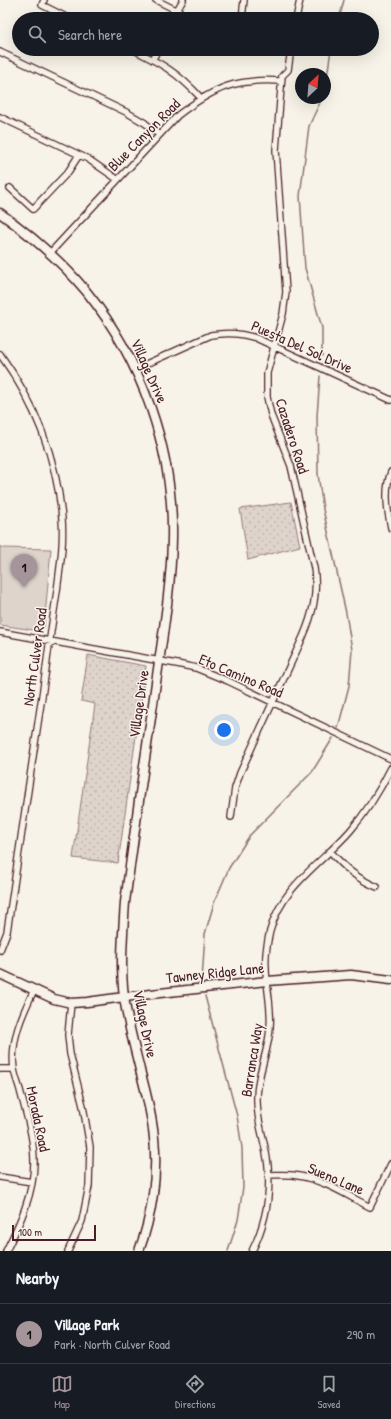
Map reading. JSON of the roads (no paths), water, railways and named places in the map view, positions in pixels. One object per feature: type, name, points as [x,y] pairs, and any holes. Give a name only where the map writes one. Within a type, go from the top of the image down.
[{"type":"main road","name":"Village Drive","points":[[0,213],[20,227],[50,253],[86,291],[101,310],[124,347],[135,369],[151,409],[169,480],[172,512],[172,563],[125,902],[122,965],[124,997],[129,1025],[150,1110],[154,1138],[155,1169],[152,1196],[139,1251]]},
{"type":"main road","name":"Tawney Ridge Lane","points":[[0,974],[54,999],[71,1003],[267,981],[351,975],[391,980]]},
{"type":"street","points":[[156,0],[176,10],[183,0]]},
{"type":"street","points":[[243,12],[244,0]]},
{"type":"street","points":[[297,12],[300,0]]},
{"type":"street","points":[[43,2],[59,12]]},
{"type":"street","points":[[0,52],[126,112],[145,123],[158,134]]},
{"type":"street","points":[[147,56],[176,73],[201,98]]},
{"type":"street","name":"Cazadero Road","points":[[231,817],[235,788],[240,773],[308,625],[314,608],[314,568],[291,466],[268,406],[266,385],[267,373],[283,314],[286,292],[276,150],[281,81],[282,76],[288,70],[290,56]]},
{"type":"street","name":"Blue Canyon Road","points":[[50,253],[158,134],[178,115],[201,98],[216,90],[236,83],[252,81],[281,81]]},
{"type":"street","points":[[0,117],[98,165],[117,179]]},
{"type":"street","points":[[10,188],[33,210],[68,172],[79,155]]},
{"type":"street","name":"Puesta Del Sol Drive","points":[[135,369],[202,339],[221,333],[244,334],[274,346],[391,400]]},
{"type":"street","name":"North Culver Road","points":[[0,354],[15,375],[35,414],[47,444],[54,467],[62,520],[62,553],[50,641],[7,932],[0,950]]},
{"type":"street","points":[[391,472],[387,487],[389,520],[391,528]]},
{"type":"street","name":"Eto Camino Road","points":[[0,632],[196,668],[391,759]]},
{"type":"street","name":"Barranca Way","points":[[252,1251],[262,1228],[266,1209],[268,1175],[268,1166],[258,1117],[257,1101],[258,1077],[268,1043],[270,1027],[270,1002],[266,966],[268,940],[280,907],[297,882],[330,851],[357,822],[391,768]]},
{"type":"street","points":[[330,851],[347,870],[358,878],[377,887]]},
{"type":"street","name":"Morada Road","points":[[6,1251],[26,1207],[32,1182],[34,1164],[34,1148],[31,1132],[14,1069],[14,1048],[17,1032],[34,990]]},
{"type":"street","points":[[68,1251],[82,1221],[89,1186],[90,1146],[83,1106],[70,1054],[68,1035],[71,1003]]},
{"type":"street","points":[[0,1069],[14,1069]]},
{"type":"street","name":"Sueno Lane","points":[[268,1175],[286,1174],[301,1176],[332,1188],[370,1208],[391,1164]]},
{"type":"street","points":[[0,1177],[32,1182]]},
{"type":"waterway","points":[[341,12],[344,0]]},
{"type":"waterway","points":[[328,68],[330,56]]},
{"type":"waterway","points":[[319,104],[309,126],[300,196],[305,268],[322,328],[322,356]]},
{"type":"waterway","points":[[320,376],[317,416],[318,474],[323,509],[346,613],[352,650],[349,686],[338,728]]},
{"type":"waterway","points":[[202,980],[205,934],[214,903],[229,868],[250,835],[312,772],[333,738]]},
{"type":"waterway","points":[[205,996],[237,1116],[242,1148],[243,1187],[238,1220],[228,1251]]},
{"type":"place","name":"Village Park","points":[[24,587]]}]
